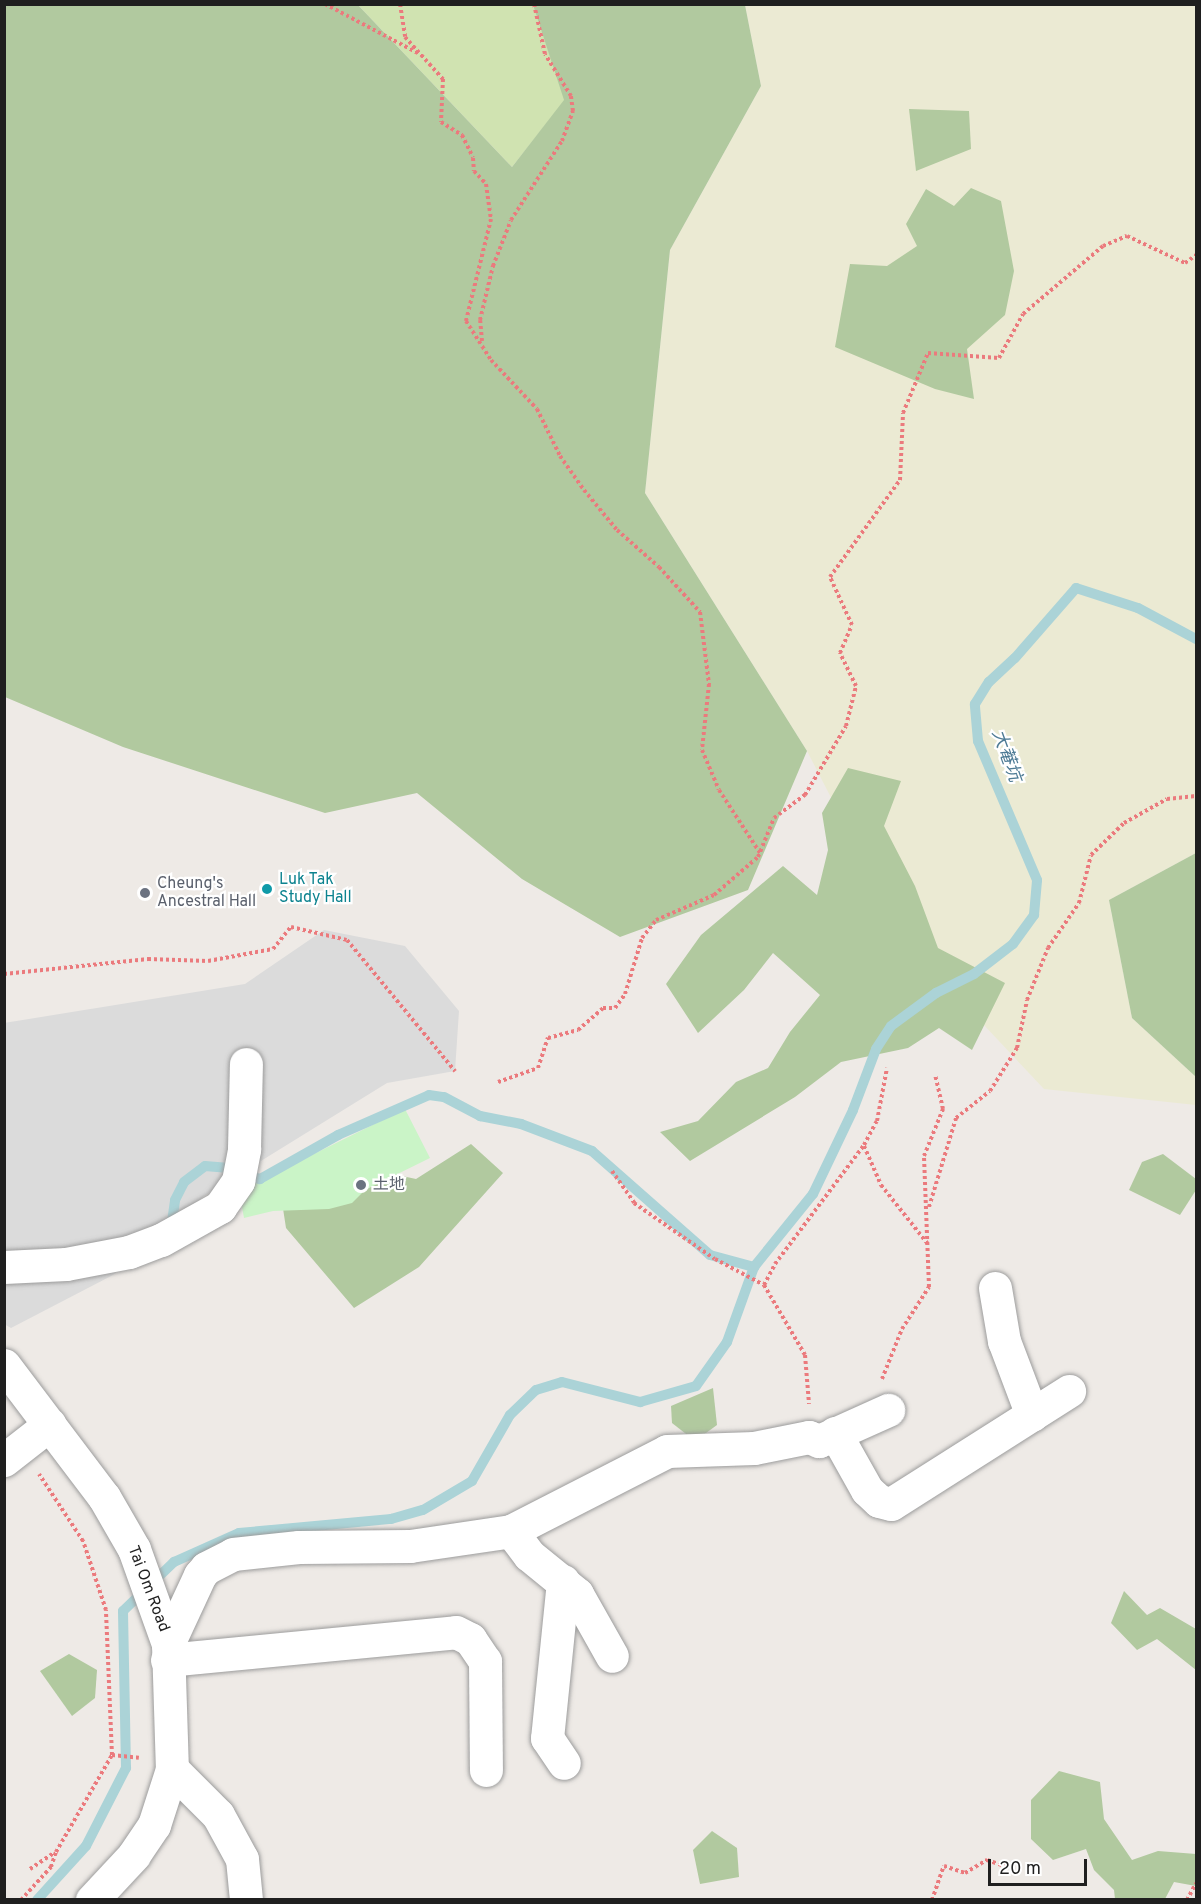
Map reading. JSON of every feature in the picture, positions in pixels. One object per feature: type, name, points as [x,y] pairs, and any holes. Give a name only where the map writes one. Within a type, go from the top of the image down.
[{"type":"street","points":[[4,1267],[66,1264],[129,1252],[161,1240],[220,1207],[238,1181],[244,1149],[246,1064]]},
{"type":"street","points":[[995,1288],[1004,1341],[1032,1415]]},
{"type":"street","name":"Tai Om Road","points":[[4,1365],[105,1497],[134,1549],[159,1610],[168,1652],[154,1824],[134,1855],[92,1899]]},
{"type":"street","points":[[835,1433],[867,1490],[879,1502],[891,1504],[1069,1391]]},
{"type":"street","points":[[486,1770],[484,1661],[470,1639],[456,1632],[168,1652],[200,1575],[206,1568],[233,1554],[299,1547],[410,1546],[511,1531],[667,1451],[754,1448],[809,1437],[819,1441],[835,1433],[885,1396]]},
{"type":"street","points":[[11,1454],[50,1424]]},
{"type":"street","points":[[511,1531],[529,1556],[563,1581],[595,1621],[612,1656]]},
{"type":"street","points":[[563,1581],[547,1738],[564,1763]]},
{"type":"street","points":[[158,1764],[218,1815],[242,1859],[246,1899]]},
{"type":"path","points":[[325,4],[425,56]]},
{"type":"path","points":[[400,4],[405,37],[425,56],[443,80],[441,122],[462,135],[473,158],[474,171],[486,184],[491,219],[466,321],[482,341],[491,360],[537,409],[560,456],[584,490],[617,530],[659,567],[700,612],[709,684],[702,750],[719,790],[760,853]]},
{"type":"path","points":[[482,341],[480,320],[493,266],[511,220],[562,141],[573,111],[571,96],[545,54],[534,4]]},
{"type":"path","points":[[498,1082],[538,1068],[548,1038],[578,1030],[603,1008],[615,1008],[625,994],[642,938],[656,920],[714,895],[760,853],[774,818],[805,795],[846,726],[856,686],[840,653],[852,625],[830,577],[900,480],[903,413],[928,353],[999,358],[1023,314],[1103,246],[1127,236],[1185,263],[1197,255]]},
{"type":"path","points":[[928,1211],[956,1118],[990,1091],[1017,1048],[1027,1000],[1048,948],[1079,903],[1091,855],[1133,818],[1167,799],[1197,796]]},
{"type":"path","points":[[4,974],[148,959],[208,961],[273,949],[291,927],[347,939],[455,1071]]},
{"type":"path","points":[[764,1285],[775,1264],[864,1145],[877,1121],[887,1068]]},
{"type":"path","points":[[885,1396],[902,1329],[929,1287],[928,1211],[924,1156],[943,1109],[935,1075]]},
{"type":"path","points":[[864,1145],[881,1185],[928,1244]]},
{"type":"path","points":[[612,1171],[634,1203],[715,1260],[764,1285],[805,1355],[810,1397],[807,1413]]},
{"type":"path","points":[[11,1454],[42,1476],[83,1541],[95,1570],[108,1627],[112,1755],[56,1852],[51,1868],[21,1899]]},
{"type":"path","points":[[112,1755],[158,1764]]},
{"type":"path","points":[[30,1869],[56,1852]]},
{"type":"path","points":[[932,1899],[944,1866],[965,1873],[987,1860],[1006,1867]]},
{"type":"path","points":[[1187,1899],[1197,1883]]},
{"type":"green space","points":[[4,5],[358,5],[512,167],[564,100],[533,5],[745,5],[761,86],[670,250],[645,493],[807,751],[748,890],[620,937],[522,879],[417,793],[325,813],[123,747],[5,697]]},
{"type":"green space","points":[[358,5],[533,5],[565,100],[512,167]]},
{"type":"green space","points":[[745,5],[1196,5],[1196,853],[1109,900],[1132,1018],[1196,1077],[1196,1105],[1044,1089],[905,941],[807,751],[645,493],[670,250],[761,86]]},
{"type":"green space","points":[[909,109],[969,111],[971,149],[916,171]]},
{"type":"green space","points":[[971,188],[1001,201],[1014,271],[1005,315],[967,349],[974,399],[935,389],[835,347],[850,264],[887,266],[917,246],[906,224],[926,189],[954,206]]},
{"type":"green space","points":[[848,768],[901,781],[884,826],[915,886],[938,948],[1005,983],[972,1050],[939,1028],[908,1048],[841,1062],[795,1097],[690,1161],[660,1132],[698,1121],[736,1082],[768,1068],[790,1032],[820,995],[773,953],[744,990],[698,1033],[666,984],[701,935],[783,866],[817,895],[828,850],[822,813]]},
{"type":"green space","points":[[1196,853],[1196,1077],[1132,1018],[1109,900]]},
{"type":"green space","points":[[405,1109],[430,1158],[365,1190],[352,1203],[329,1209],[273,1211],[244,1218],[239,1191]]},
{"type":"green space","points":[[471,1144],[503,1173],[419,1267],[354,1308],[286,1228],[282,1202],[342,1163],[416,1179]]},
{"type":"green space","points":[[1163,1154],[1196,1179],[1196,1190],[1180,1215],[1129,1190],[1142,1162]]},
{"type":"green space","points":[[713,1388],[717,1425],[695,1441],[672,1423],[671,1406]]},
{"type":"green space","points":[[1124,1591],[1147,1615],[1160,1608],[1196,1629],[1196,1670],[1157,1639],[1137,1650],[1111,1623]]},
{"type":"green space","points":[[69,1654],[97,1670],[95,1698],[72,1716],[40,1671]]},
{"type":"green space","points":[[1059,1771],[1100,1782],[1104,1819],[1132,1860],[1158,1851],[1196,1854],[1196,1886],[1174,1882],[1165,1899],[1115,1899],[1114,1890],[1094,1870],[1086,1849],[1053,1860],[1031,1839],[1031,1800]]},
{"type":"green space","points":[[712,1831],[737,1848],[739,1877],[700,1884],[693,1850]]},
{"type":"shaded area","points":[[324,930],[405,946],[459,1011],[455,1071],[387,1083],[204,1196],[113,1275],[11,1328],[4,1324],[4,1023],[245,984]]},
{"type":"waterway","name":"大菴坑","points":[[37,1900],[86,1846],[126,1768],[123,1611],[174,1562],[239,1533],[391,1519],[423,1510],[472,1481],[510,1415],[536,1390],[562,1382],[640,1402],[696,1386],[727,1342],[754,1267],[813,1194],[853,1110],[876,1049],[891,1026],[936,993],[974,974],[1013,944],[1034,915],[1037,880],[978,741],[975,704],[989,682],[1015,658],[1076,588],[1138,608],[1196,639]]},
{"type":"waterway","points":[[172,1222],[175,1200],[184,1182],[205,1166],[229,1168],[260,1179],[338,1135],[429,1095],[444,1097],[480,1116],[521,1124],[592,1151],[710,1255],[754,1267]]},
{"type":"place","name":"Luk Tak Study Hall","points":[[267,889]]},
{"type":"place","name":"Cheung's Ancestral Hall","points":[[145,893]]},
{"type":"place","name":"土地","points":[[361,1185]]}]
